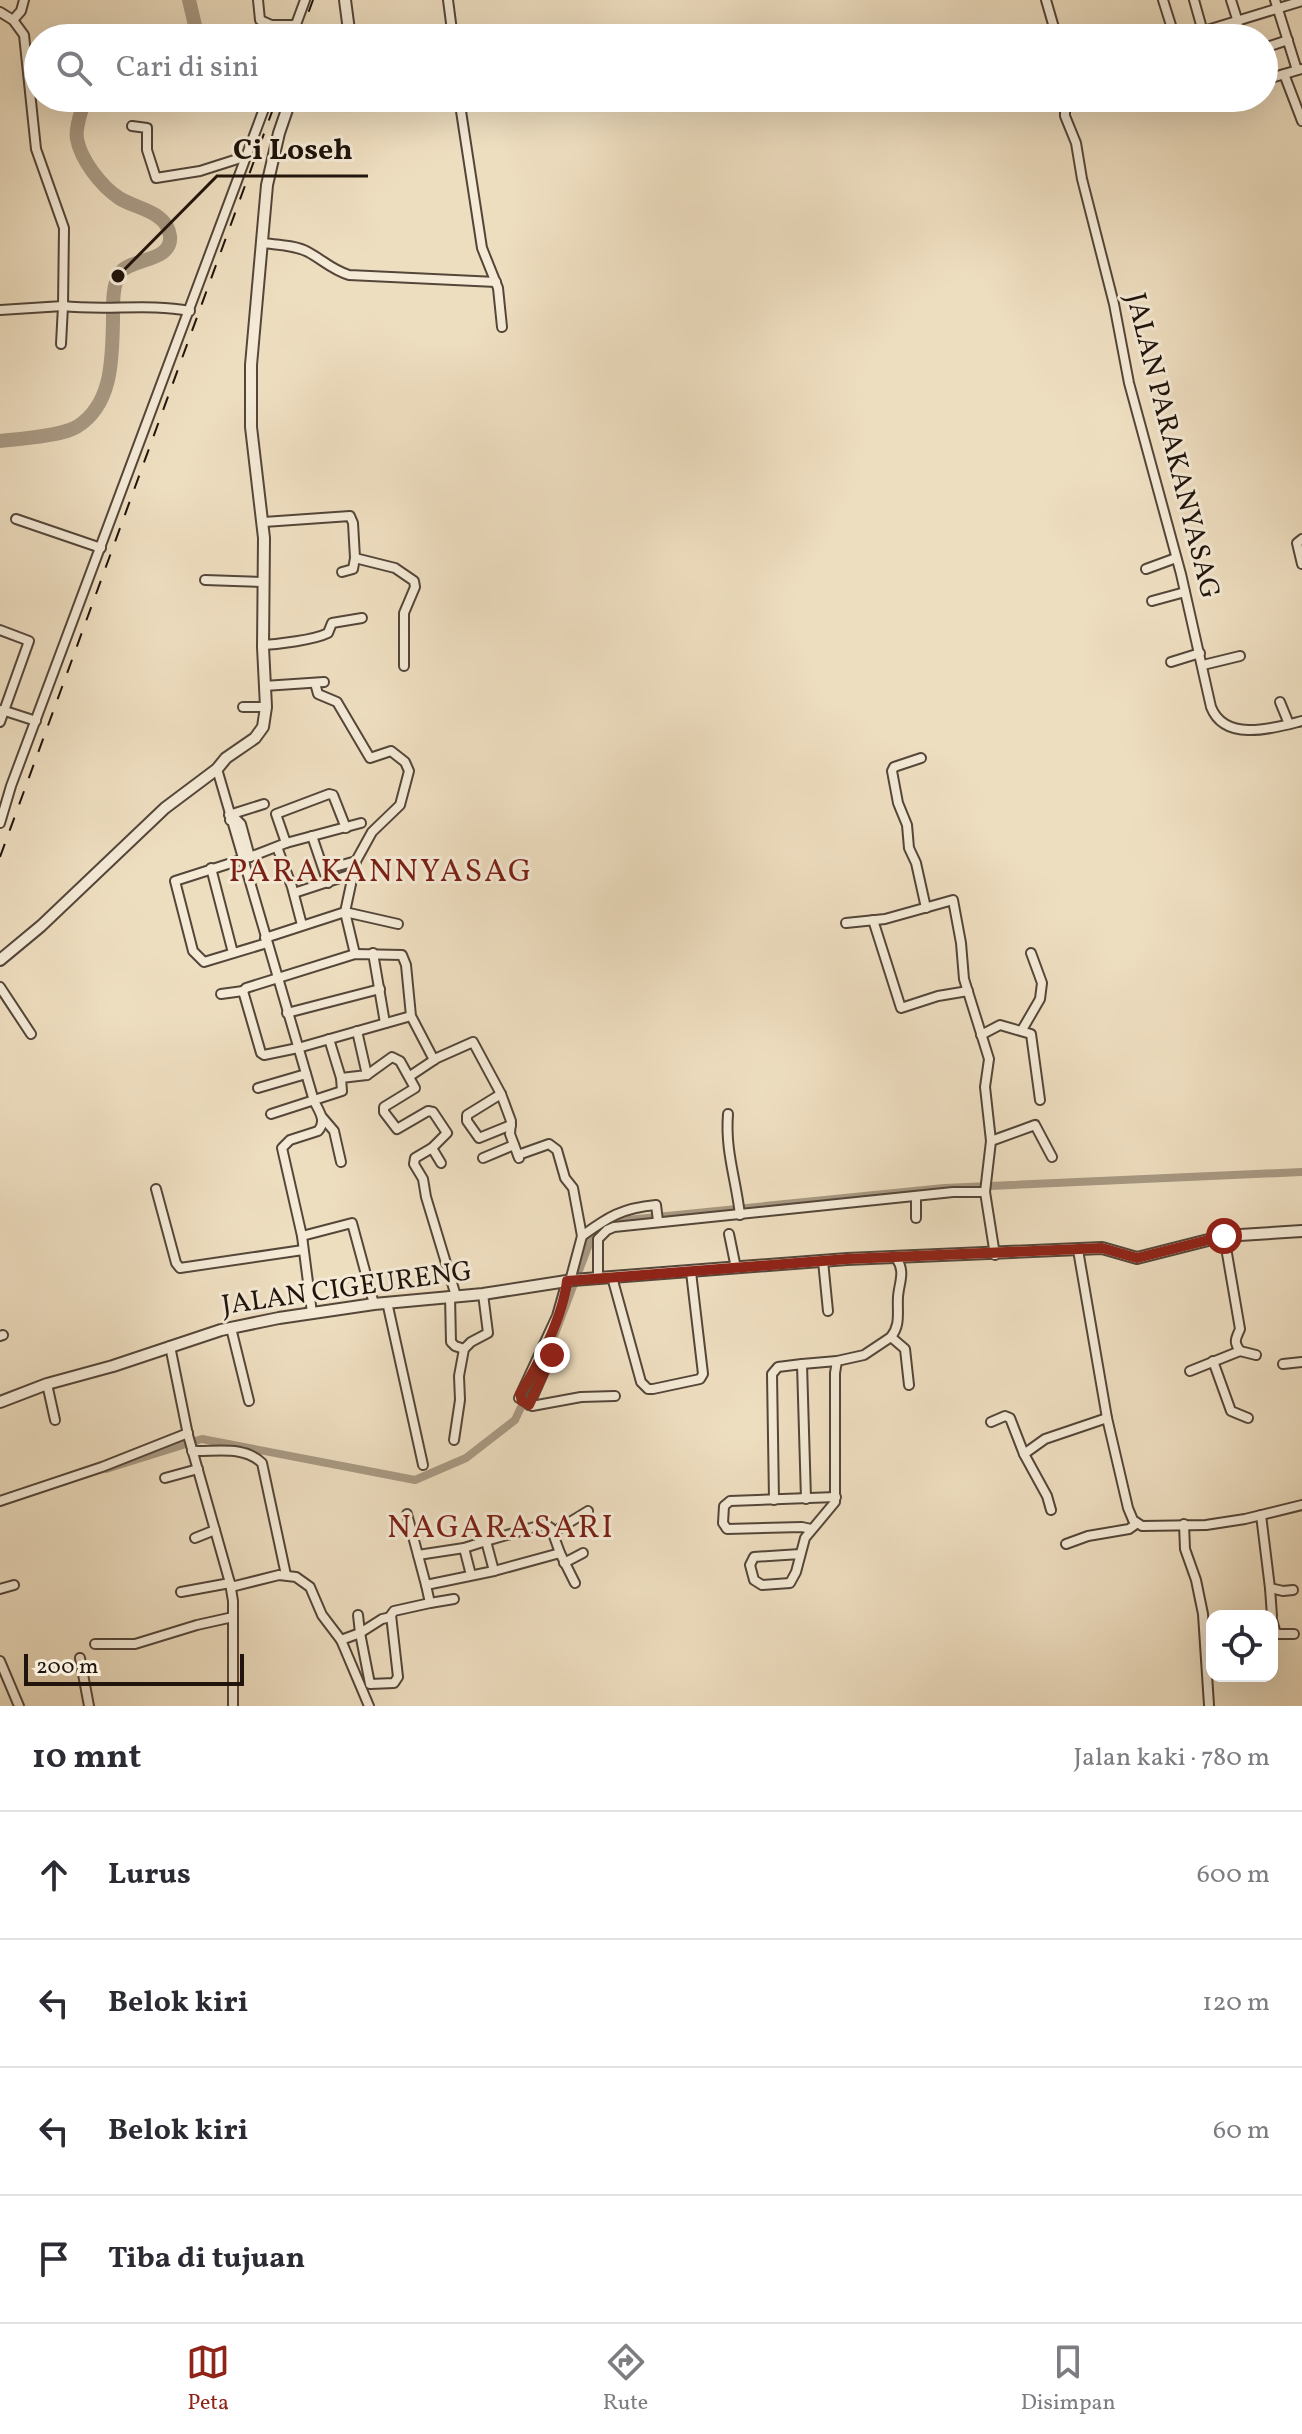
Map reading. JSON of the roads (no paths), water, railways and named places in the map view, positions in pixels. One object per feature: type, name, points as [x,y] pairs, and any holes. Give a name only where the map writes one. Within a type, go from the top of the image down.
[{"type":"street","points":[[13,20],[21,11],[24,0]]},
{"type":"street","points":[[258,0],[260,20],[269,24]]},
{"type":"street","points":[[295,24],[305,0]]},
{"type":"street","points":[[345,0],[348,24]]},
{"type":"street","points":[[448,0],[451,24]]},
{"type":"street","points":[[1046,0],[1053,24]]},
{"type":"street","points":[[1163,0],[1172,24]]},
{"type":"street","points":[[1194,0],[1201,24]]},
{"type":"street","points":[[1231,0],[1238,22]]},
{"type":"street","points":[[1231,24],[1277,5],[1302,1]]},
{"type":"street","points":[[1277,5],[1300,69],[1278,76]]},
{"type":"street","points":[[0,12],[13,20],[24,35]]},
{"type":"street","points":[[1278,43],[1288,40]]},
{"type":"street","points":[[1284,74],[1299,104],[1302,121]]},
{"type":"street","points":[[32,112],[36,149],[63,224],[61,344]]},
{"type":"street","points":[[0,823],[11,786],[263,112]]},
{"type":"street","points":[[0,960],[41,926],[165,808],[255,738],[263,727],[266,707],[264,522],[250,400],[267,185],[286,112]]},
{"type":"street","points":[[461,112],[482,248],[496,282],[502,327]]},
{"type":"street","name":"JALAN PARAKANYASAG","points":[[1065,112],[1076,143],[1129,383],[1185,592],[1208,698],[1218,718],[1250,731],[1302,721]]},
{"type":"street","points":[[132,126],[147,128],[147,150],[156,178],[200,171],[247,156]]},
{"type":"street","points":[[263,243],[309,253],[330,268],[349,275],[496,282]]},
{"type":"street","points":[[0,310],[63,306],[113,309],[160,306],[190,311]]},
{"type":"street","points":[[264,522],[348,515],[353,520],[355,558],[353,569],[342,572]]},
{"type":"street","points":[[16,519],[101,548]]},
{"type":"street","points":[[1302,539],[1297,543],[1302,564]]},
{"type":"street","points":[[355,558],[395,568],[414,581],[415,587],[404,613],[404,666]]},
{"type":"street","points":[[1146,569],[1176,558]]},
{"type":"street","points":[[205,580],[263,582]]},
{"type":"street","points":[[1152,601],[1185,592]]},
{"type":"street","points":[[263,645],[322,636],[328,633],[332,623],[362,618]]},
{"type":"street","points":[[0,630],[29,641],[0,722]]},
{"type":"street","points":[[1171,662],[1200,653]]},
{"type":"street","points":[[1203,665],[1240,656]]},
{"type":"street","points":[[264,686],[320,682],[318,694],[337,702],[370,758],[391,751],[405,762],[409,771],[400,805],[372,832],[352,874],[345,912],[355,954]]},
{"type":"street","points":[[1280,702],[1289,724]]},
{"type":"street","points":[[243,707],[266,707]]},
{"type":"street","points":[[2,710],[36,721]]},
{"type":"street","points":[[921,758],[897,765],[892,771],[926,908]]},
{"type":"street","points":[[217,769],[230,818],[246,859],[266,940],[314,1101],[334,1131],[341,1162]]},
{"type":"street","points":[[0,782],[11,786]]},
{"type":"street","points":[[302,925],[276,814],[329,794],[333,795],[346,828]]},
{"type":"street","points":[[230,818],[264,804]]},
{"type":"street","points":[[361,823],[178,878],[176,883],[196,957],[204,962],[345,912],[398,924]]},
{"type":"street","points":[[312,836],[328,883]]},
{"type":"street","points":[[324,870],[356,861]]},
{"type":"street","points":[[211,868],[233,953]]},
{"type":"street","points":[[294,893],[352,874]]},
{"type":"street","points":[[846,923],[873,920],[953,900],[968,991],[989,1059],[985,1087],[991,1141],[986,1188],[995,1255]]},
{"type":"street","points":[[873,920],[901,1008],[938,996],[968,991]]},
{"type":"street","points":[[373,953],[385,1023]]},
{"type":"street","points":[[221,994],[243,991],[355,954],[396,953],[405,958],[411,1016],[434,1060]]},
{"type":"street","points":[[1022,1030],[1040,999],[1042,983],[1031,953]]},
{"type":"street","points":[[0,987],[31,1034]]},
{"type":"street","points":[[287,1013],[380,989]]},
{"type":"street","points":[[243,991],[264,1055],[411,1016]]},
{"type":"street","points":[[981,1035],[1000,1025],[1030,1033],[1034,1040],[1040,1100]]},
{"type":"street","points":[[357,1031],[367,1075]]},
{"type":"street","points":[[271,1114],[341,1092],[341,1078],[329,1039]]},
{"type":"street","points":[[410,1076],[434,1060],[473,1042],[501,1094],[519,1156],[549,1144],[557,1150],[565,1178],[573,1188],[582,1236],[573,1281],[520,1394],[526,1403],[536,1406],[581,1397],[615,1396]]},
{"type":"street","points":[[341,1078],[367,1075],[396,1057],[410,1076],[414,1089],[383,1110],[397,1129],[428,1111],[433,1112],[447,1133],[432,1148],[415,1158],[414,1164],[423,1179],[453,1296],[451,1342],[464,1349]]},
{"type":"street","points":[[258,1088],[306,1074]]},
{"type":"street","points":[[501,1094],[467,1115],[467,1121],[479,1138],[511,1125]]},
{"type":"street","points":[[728,1114],[727,1155],[737,1186],[740,1210]]},
{"type":"street","points":[[312,1313],[302,1236],[282,1148],[290,1140],[320,1130],[322,1117]]},
{"type":"street","points":[[991,1141],[1035,1125],[1052,1157]]},
{"type":"street","points":[[483,1158],[514,1145]]},
{"type":"street","points":[[432,1148],[441,1163]]},
{"type":"street","points":[[598,1278],[596,1246],[601,1235],[614,1227],[658,1216],[916,1197],[986,1188]]},
{"type":"street","points":[[156,1189],[180,1268],[303,1250]]},
{"type":"street","points":[[916,1197],[916,1218]]},
{"type":"street","points":[[582,1236],[614,1213],[634,1207],[655,1205],[658,1216]]},
{"type":"street","points":[[302,1236],[352,1223],[374,1304]]},
{"type":"street","name":"JALAN CIGEURENG","points":[[0,1402],[47,1384],[231,1328],[387,1302],[483,1294],[598,1278],[823,1261],[1102,1248],[1137,1258],[1224,1236],[1302,1231]]},
{"type":"street","points":[[729,1234],[736,1268]]},
{"type":"street","points":[[1224,1236],[1240,1324],[1234,1339],[1240,1351]]},
{"type":"street","points":[[1078,1250],[1107,1418],[1128,1508],[1136,1524]]},
{"type":"street","points":[[774,1500],[772,1374],[778,1367],[864,1355],[891,1337],[899,1318],[902,1276],[902,1267],[896,1258]]},
{"type":"street","points":[[823,1261],[828,1311]]},
{"type":"street","points":[[612,1277],[641,1382],[648,1389],[653,1389],[702,1377],[691,1272]]},
{"type":"street","points":[[454,1440],[464,1349],[488,1333],[483,1294]]},
{"type":"street","points":[[387,1302],[423,1465]]},
{"type":"street","points":[[231,1328],[249,1401]]},
{"type":"street","points":[[891,1337],[905,1349],[909,1385]]},
{"type":"street","points":[[526,1403],[556,1344]]},
{"type":"street","points":[[170,1346],[190,1441],[231,1585],[233,1706]]},
{"type":"street","points":[[1190,1371],[1240,1351],[1256,1355]]},
{"type":"street","points":[[800,1554],[754,1557],[750,1565],[754,1580],[762,1585],[790,1583],[811,1529],[824,1519],[836,1497],[837,1361]]},
{"type":"street","points":[[1213,1361],[1231,1411],[1248,1418]]},
{"type":"street","points":[[1283,1364],[1302,1362]]},
{"type":"street","points":[[802,1364],[806,1499]]},
{"type":"street","points":[[47,1384],[55,1420]]},
{"type":"street","points":[[991,1422],[1005,1416],[1010,1418],[1051,1510]]},
{"type":"street","points":[[1024,1454],[1045,1439],[1107,1418]]},
{"type":"street","points":[[0,1501],[190,1441],[243,1452],[255,1456],[265,1469],[268,1502],[286,1575]]},
{"type":"street","points":[[165,1478],[198,1469]]},
{"type":"street","points":[[811,1529],[727,1529],[723,1526],[724,1506],[728,1502],[836,1497]]},
{"type":"street","points":[[1066,1544],[1088,1536],[1129,1529],[1136,1524],[1206,1525],[1302,1505]]},
{"type":"street","points":[[552,1533],[588,1511]]},
{"type":"street","points":[[407,1514],[430,1603]]},
{"type":"street","points":[[1261,1515],[1271,1610]]},
{"type":"street","points":[[1184,1524],[1185,1549],[1201,1602],[1209,1705]]},
{"type":"street","points":[[418,1555],[464,1548],[544,1525],[549,1526],[575,1583]]},
{"type":"street","points":[[195,1538],[215,1530]]},
{"type":"street","points":[[486,1541],[494,1571]]},
{"type":"street","points":[[464,1548],[471,1575]]},
{"type":"street","points":[[426,1585],[560,1553]]},
{"type":"street","points":[[564,1563],[583,1553]]},
{"type":"street","points":[[181,1592],[286,1575],[296,1577],[310,1587],[322,1615],[341,1640],[369,1706]]},
{"type":"street","points":[[0,1589],[14,1585]]},
{"type":"street","points":[[1270,1588],[1293,1590]]},
{"type":"street","points":[[358,1615],[368,1681],[374,1684],[394,1683],[398,1677],[391,1617],[394,1611],[454,1599]]},
{"type":"street","points":[[95,1644],[135,1644],[233,1617]]},
{"type":"street","points":[[341,1640],[391,1617]]},
{"type":"street","points":[[1278,1634],[1294,1634]]},
{"type":"street","points":[[80,1658],[89,1706]]},
{"type":"street","points":[[0,1661],[19,1706]]},
{"type":"waterway","points":[[189,0],[195,24]]},
{"type":"waterway","points":[[0,441],[62,432],[78,426],[90,416],[108,379],[117,278],[125,268],[158,255],[169,244],[168,228],[163,221],[112,193],[87,164],[77,135],[81,112]]},
{"type":"waterway","points":[[106,1469],[202,1439],[415,1480],[466,1458],[515,1420],[553,1339],[594,1231],[627,1220],[944,1188],[1302,1172]]},
{"type":"railway","points":[[304,24],[313,0]]},
{"type":"railway","points":[[0,857],[272,112]]},
{"type":"place","name":"Ci Loseh","points":[[118,276]]},
{"type":"district","name":"PARAKANNYASAG","points":[[381,873]]},
{"type":"district","name":"NAGARASARI","points":[[501,1529]]}]
